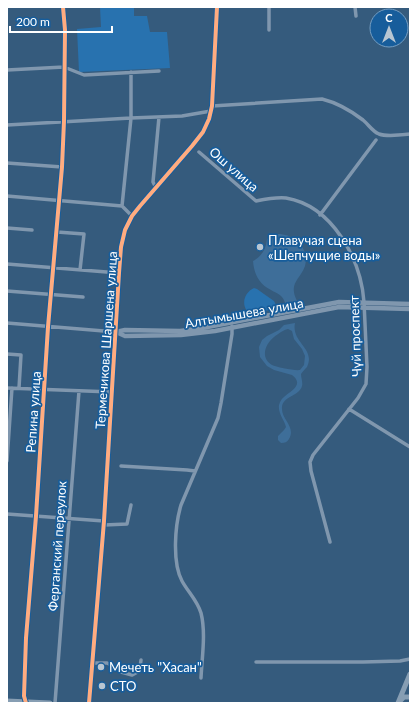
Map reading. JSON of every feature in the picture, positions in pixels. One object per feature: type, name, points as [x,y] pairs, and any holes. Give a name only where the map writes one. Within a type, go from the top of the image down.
[{"type":"main road","points":[[398,703],[410,674]]},
{"type":"main road","points":[[398,703],[404,697],[410,697]]},
{"type":"main road","points":[[7,700],[50,703]]},
{"type":"street","name":"Репина улица","points":[[26,702],[24,696],[26,638],[36,516],[48,327],[62,168],[65,30],[63,7]]},
{"type":"street","name":"Термечикова Шаршена улица","points":[[88,703],[104,523],[119,273],[123,238],[132,216],[192,146],[203,132],[209,119],[211,109],[216,7]]},
{"type":"street","points":[[269,7],[269,30]]},
{"type":"street","points":[[355,7],[356,16]]},
{"type":"street","points":[[7,70],[64,67],[84,75],[159,70]]},
{"type":"street","points":[[122,206],[131,118],[131,72]]},
{"type":"street","points":[[7,125],[182,116],[211,109],[322,99],[339,104],[364,122],[371,129],[380,134],[410,134]]},
{"type":"street","points":[[156,188],[153,182],[159,117]]},
{"type":"street","points":[[320,214],[376,140]]},
{"type":"street","name":"Ош улица","points":[[199,152],[256,201]]},
{"type":"street","points":[[7,163],[62,168]]},
{"type":"street","points":[[7,196],[122,206],[132,216]]},
{"type":"street","name":"Чүй проспект","points":[[256,201],[270,198],[286,198],[303,204],[320,214],[329,222],[341,237],[351,253],[362,283],[365,305],[366,384],[361,394],[313,454],[310,462],[311,471],[330,542]]},
{"type":"street","points":[[7,228],[32,230]]},
{"type":"street","points":[[57,232],[84,234],[80,270]]},
{"type":"street","points":[[7,264],[119,273]]},
{"type":"street","points":[[7,291],[83,297]]},
{"type":"street","name":"Алтымышева улица","points":[[116,332],[125,330],[180,331],[232,325],[339,302],[410,309]]},
{"type":"street","name":"Алтымышева улица","points":[[365,305],[410,304]]},
{"type":"street","points":[[7,324],[116,332]]},
{"type":"street","points":[[201,678],[203,632],[202,618],[198,606],[180,576],[178,569],[176,554],[179,512],[214,428],[219,412],[232,325]]},
{"type":"street","points":[[7,354],[21,355],[19,388]]},
{"type":"street","points":[[7,388],[112,392]]},
{"type":"street","points":[[7,461],[12,388]]},
{"type":"street","name":"Ферганский переулок","points":[[55,703],[79,391]]},
{"type":"street","points":[[349,409],[410,447]]},
{"type":"street","points":[[121,466],[195,471]]},
{"type":"street","points":[[7,514],[70,518],[104,523],[127,524],[131,506]]},
{"type":"street","points":[[92,663],[106,663],[121,672],[132,675],[137,673],[140,668],[141,660]]},
{"type":"street","points":[[256,662],[352,662],[410,660]]},
{"type":"shaded area","points":[[100,7],[134,7],[134,16],[147,16],[150,32],[167,32],[170,68],[79,72],[77,29],[101,27]]},
{"type":"shaded area","points":[[278,234],[290,236],[295,239],[303,248],[305,253],[305,266],[294,286],[297,301],[285,303],[282,296],[267,288],[260,282],[255,270],[253,261],[263,252],[267,239]]},
{"type":"shaded area","points":[[254,288],[274,301],[276,309],[253,313],[247,311],[244,301],[248,292]]},
{"type":"shaded area","points":[[295,323],[296,336],[306,350],[309,360],[307,367],[301,374],[302,386],[300,390],[284,401],[282,405],[284,417],[290,427],[291,435],[286,442],[281,443],[278,440],[278,436],[286,427],[280,414],[279,405],[282,399],[295,388],[297,382],[292,375],[274,370],[267,366],[260,357],[259,347],[262,340],[279,330],[284,325]],"holes":[[[288,329],[292,331],[294,339],[302,349],[305,356],[304,365],[300,370],[286,369],[272,365],[268,362],[265,355],[266,347],[274,337]]]},
{"type":"cycle path","points":[[26,703],[24,696],[26,638],[36,516],[48,327],[62,167],[65,30],[63,7]]},
{"type":"cycle path","points":[[89,703],[104,521],[121,247],[125,230],[132,216],[192,146],[203,132],[209,119],[212,106],[217,7]]},
{"type":"place","name":"Плавучая сцена «Шепчущие воды»","points":[[260,247]]},
{"type":"place","name":"Мечеть \"Хасан\"","points":[[101,667]]},
{"type":"place","name":"СТО","points":[[102,686]]}]
